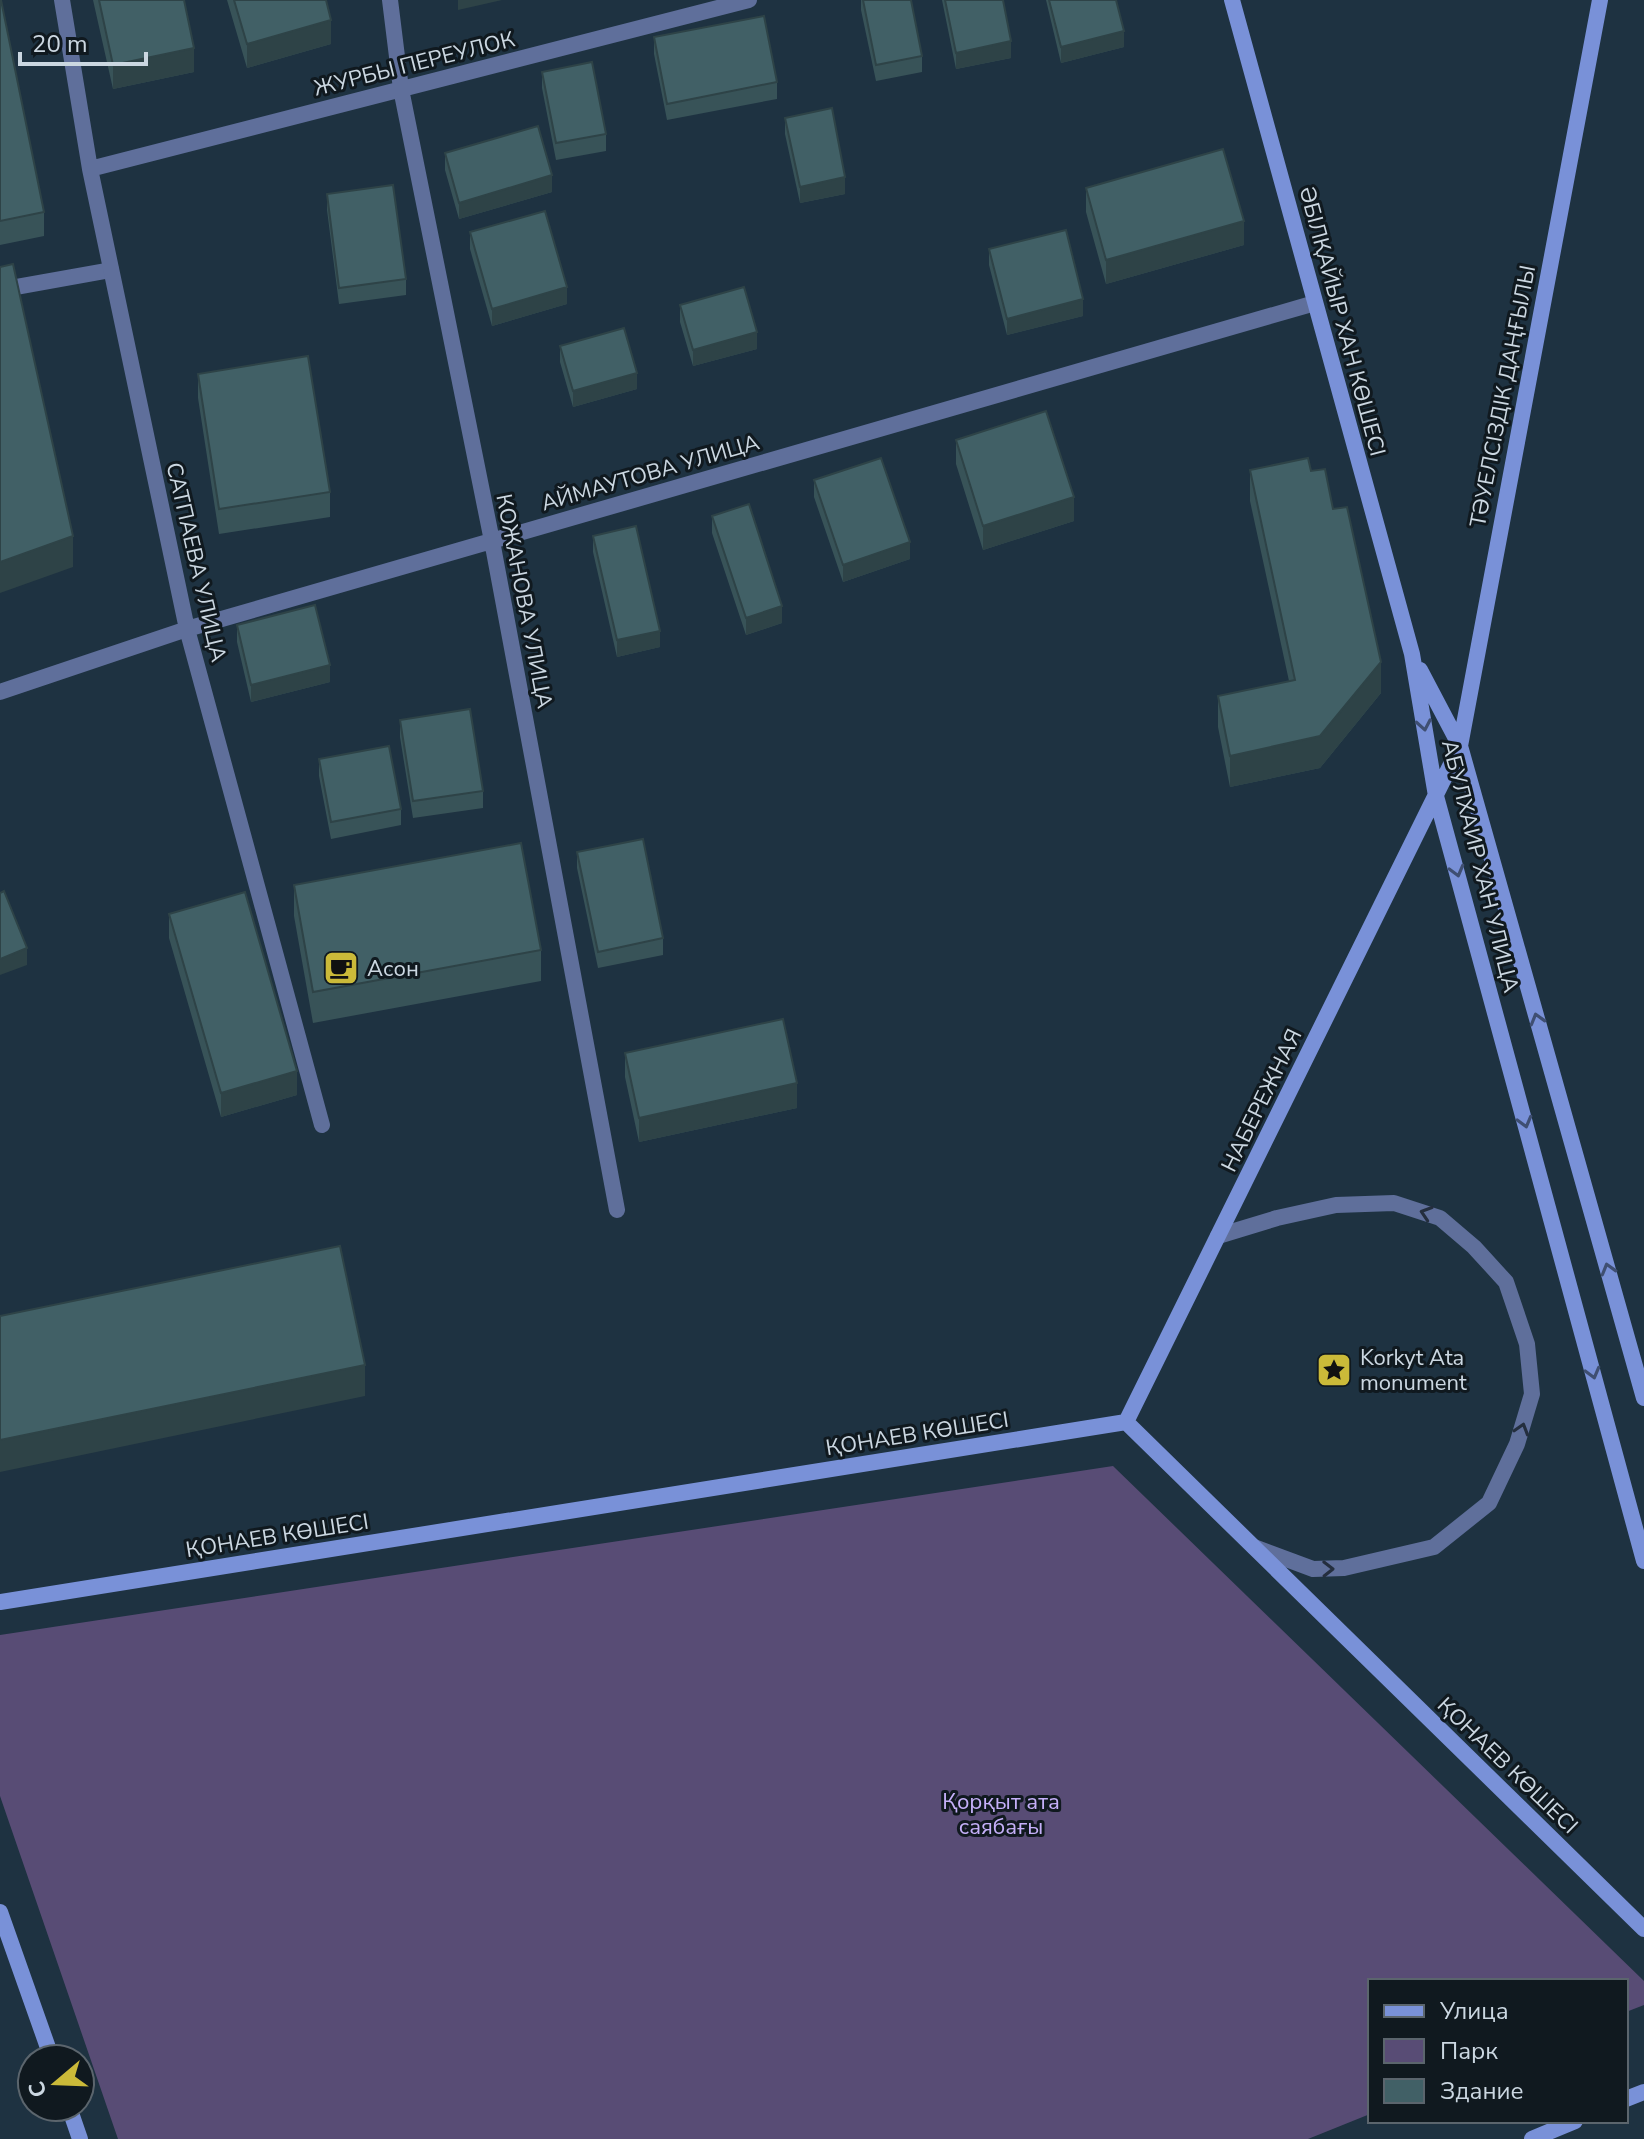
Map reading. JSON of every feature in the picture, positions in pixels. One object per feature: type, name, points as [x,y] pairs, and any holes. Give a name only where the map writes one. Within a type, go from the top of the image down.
[{"type":"street","name":"САТПАЕВА УЛИЦА","points":[[62,0],[90,169],[187,629],[322,1125]]},
{"type":"street","name":"КОЖАНОВА УЛИЦА","points":[[390,0],[401,89],[492,541],[617,1210]]},
{"type":"street","name":"ЖУРБЫ ПЕРЕУЛОК","points":[[90,169],[749,0]]},
{"type":"street","name":"ӘБІЛҚАЙЫР ХАН КӨШЕСІ","points":[[1232,0],[1412,654]]},
{"type":"street","name":"ТӘУЕЛСІЗДІК ДАҢҒЫЛЫ","points":[[1436,796],[1460,746],[1600,0]]},
{"type":"street","points":[[0,290],[111,270]]},
{"type":"street","name":"АЙМАУТОВА УЛИЦА","points":[[0,692],[187,629],[1315,303]]},
{"type":"street","name":"АБУЛХАИР ХАН УЛИЦА","points":[[1412,654],[1460,746],[1644,1398]]},
{"type":"street","name":"АБУЛХАИР ХАН УЛИЦА","points":[[1412,654],[1436,796],[1644,1561]]},
{"type":"street","name":"НАБЕРЕЖНАЯ","points":[[1126,1422],[1436,796]]},
{"type":"street","points":[[1218,1236],[1277,1218],[1336,1205],[1394,1203],[1440,1218],[1474,1247],[1506,1282],[1527,1344],[1532,1394],[1517,1444],[1489,1503],[1434,1547],[1344,1568],[1313,1569],[1254,1547]]},
{"type":"street","name":"ҚОНАЕВ КӨШЕСІ","points":[[0,1602],[1126,1422],[1644,1929]]},
{"type":"street","points":[[0,1912],[46,2043]]},
{"type":"street","points":[[1532,2139],[1570,2123]]},
{"type":"green space","name":"Қорқыт ата саябағы","points":[[1113,1466],[1644,1981],[1644,2005],[1628,2011],[1628,1979],[1368,1979],[1368,2115],[1308,2139],[118,2139],[96,2075],[96,2043],[85,2043],[0,1796],[0,1635]]},
{"type":"building","points":[[0,0],[44,212],[0,221]]},
{"type":"building","points":[[99,0],[184,0],[194,48],[113,65]]},
{"type":"building","points":[[234,0],[326,0],[331,20],[247,44]]},
{"type":"building","points":[[863,0],[911,0],[922,56],[876,65]]},
{"type":"building","points":[[945,0],[1003,0],[1011,41],[956,53]]},
{"type":"building","points":[[1049,0],[1116,0],[1124,31],[1061,47]]},
{"type":"building","points":[[764,16],[777,82],[667,104],[654,37]]},
{"type":"building","points":[[592,62],[606,134],[556,143],[542,72]]},
{"type":"building","points":[[832,108],[845,177],[800,187],[785,118]]},
{"type":"building","points":[[538,126],[552,175],[459,203],[445,153]]},
{"type":"building","points":[[1223,149],[1244,221],[1106,260],[1086,188]]},
{"type":"building","points":[[393,185],[406,279],[339,288],[327,194]]},
{"type":"building","points":[[545,211],[567,287],[492,309],[470,232]]},
{"type":"building","points":[[1066,230],[1083,299],[1007,319],[989,249]]},
{"type":"building","points":[[13,264],[73,536],[0,562],[0,267]]},
{"type":"building","points":[[744,287],[757,332],[693,350],[680,305]]},
{"type":"building","points":[[624,328],[637,373],[573,391],[560,346]]},
{"type":"building","points":[[308,356],[330,492],[219,509],[198,374]]},
{"type":"building","points":[[1046,411],[1074,497],[983,526],[956,440]]},
{"type":"building","points":[[881,458],[910,542],[843,565],[814,480]]},
{"type":"building","points":[[1308,458],[1311,471],[1325,469],[1333,509],[1347,507],[1381,662],[1320,736],[1230,756],[1218,696],[1295,680],[1250,470]]},
{"type":"building","points":[[749,504],[782,606],[746,618],[712,516]]},
{"type":"building","points":[[636,526],[660,631],[617,640],[593,536]]},
{"type":"building","points":[[315,605],[330,665],[251,685],[237,625]]},
{"type":"building","points":[[470,709],[483,791],[413,801],[400,720]]},
{"type":"building","points":[[389,746],[401,809],[331,822],[319,759]]},
{"type":"building","points":[[643,839],[663,938],[598,952],[577,852]]},
{"type":"building","points":[[521,843],[541,950],[313,992],[294,885]]},
{"type":"building","points":[[4,891],[27,948],[0,959],[0,893]]},
{"type":"building","points":[[245,892],[297,1071],[221,1093],[169,914]]},
{"type":"building","points":[[783,1019],[797,1083],[639,1118],[625,1053]]},
{"type":"building","points":[[340,1246],[365,1365],[0,1440],[0,1316]]},
{"type":"place","name":"Асон","points":[[341,968]]},
{"type":"place","name":"Korkyt Ata monument","points":[[1334,1370]]}]
